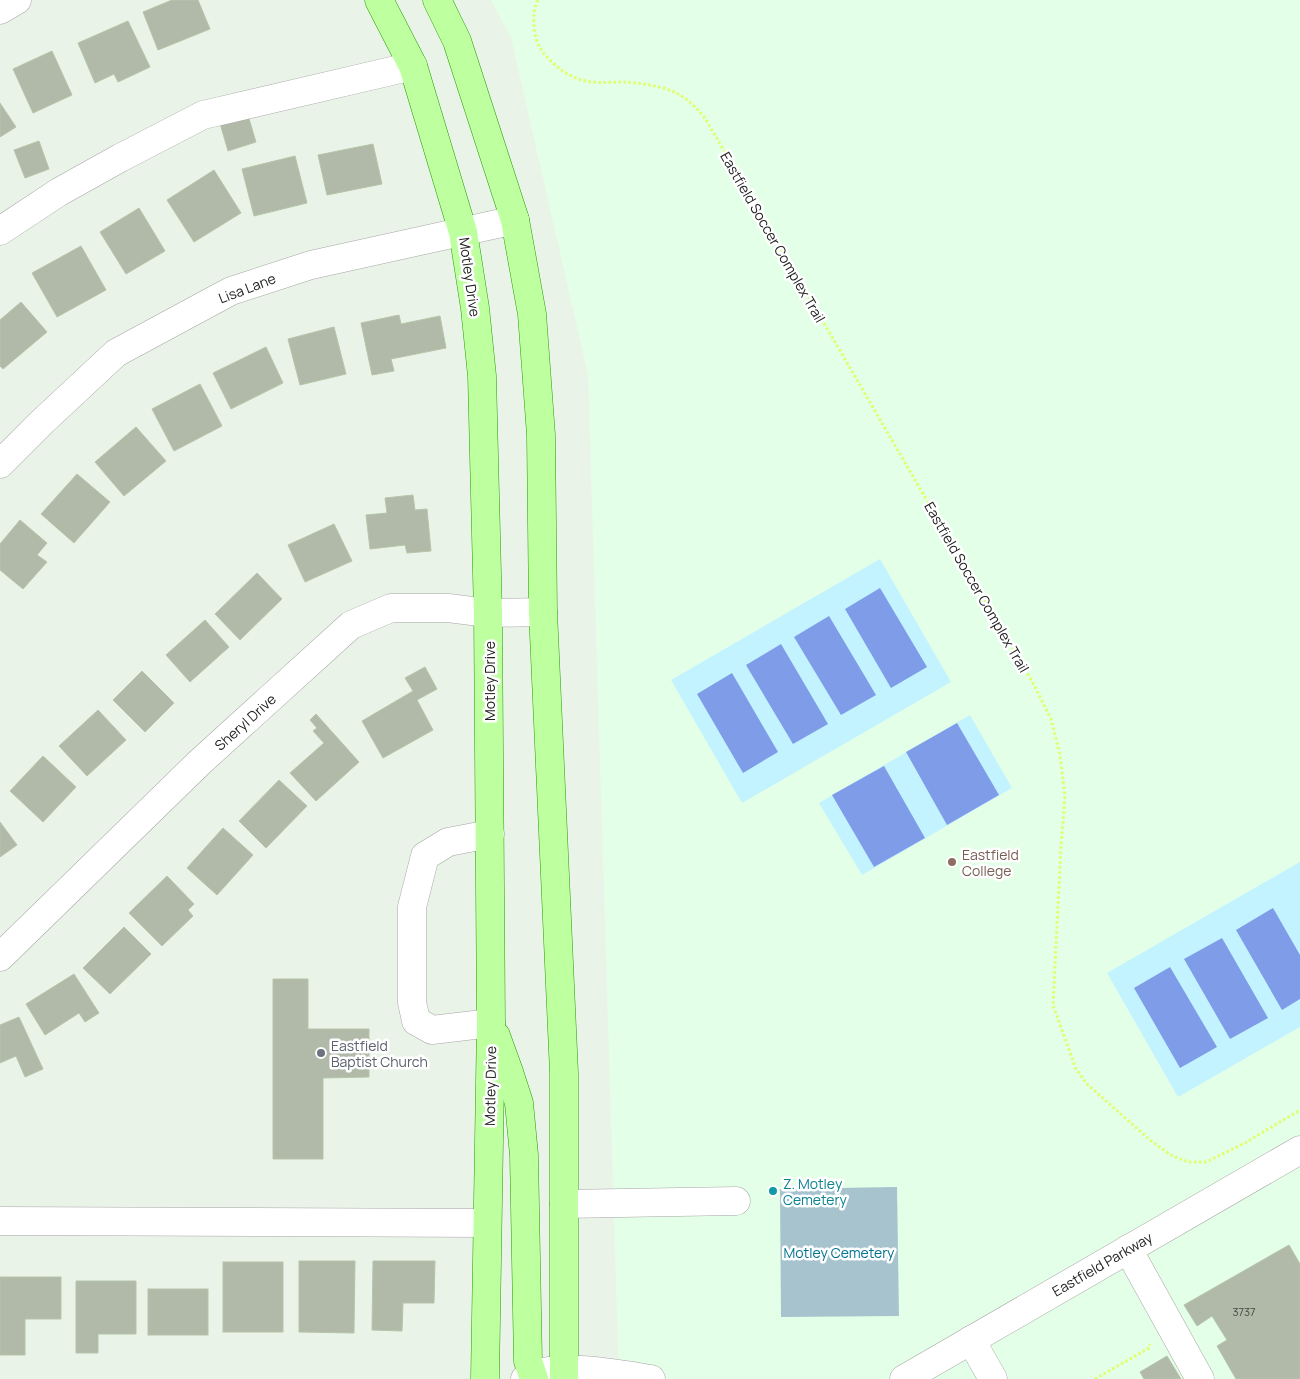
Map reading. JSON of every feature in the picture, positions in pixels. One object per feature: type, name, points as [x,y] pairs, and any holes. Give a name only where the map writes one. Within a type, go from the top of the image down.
[{"type":"main road","name":"Motley Drive","points":[[379,0],[413,66],[464,232],[482,376],[488,613],[491,1024],[485,1379]]},
{"type":"main road","points":[[437,0],[457,41],[514,220],[532,314],[541,434],[543,612],[564,1073],[564,1374]]},
{"type":"main road","points":[[491,1024],[510,1072],[519,1103],[524,1155],[528,1362],[530,1378]]},
{"type":"street","points":[[0,10],[17,0]]},
{"type":"street","points":[[0,231],[59,192],[203,114],[413,66]]},
{"type":"street","name":"Lisa Lane","points":[[0,464],[116,353],[231,291],[311,265],[514,220]]},
{"type":"street","name":"Sheryl Drive","points":[[0,957],[200,762],[351,625],[391,608],[448,608],[488,613],[543,612]]},
{"type":"street","points":[[490,834],[448,842],[425,856],[412,907],[412,1002],[416,1021],[432,1030],[491,1024]]},
{"type":"street","name":"Eastfield Parkway","points":[[918,1376],[971,1340],[1300,1150]]},
{"type":"street","points":[[564,1204],[736,1201]]},
{"type":"street","points":[[0,1221],[487,1223]]},
{"type":"street","points":[[1128,1250],[1200,1379]]},
{"type":"street","points":[[971,1340],[993,1379]]},
{"type":"street","points":[[530,1378],[605,1372],[651,1379]]},
{"type":"path","name":"Eastfield Soccer Complex Trail","points":[[538,0],[534,14],[536,36],[540,48],[552,62],[565,72],[582,80],[651,85],[672,91],[691,102],[705,118],[1034,685],[1051,719],[1060,755],[1065,797],[1054,1005],[1076,1069],[1087,1084],[1150,1140],[1171,1155],[1188,1162],[1206,1162],[1245,1143],[1300,1110]]},
{"type":"path","points":[[1095,1379],[1149,1348],[1151,1342]]},
{"type":"shaded area","name":"Eastfield College","points":[[491,0],[1300,0],[1300,1379],[619,1379],[588,375],[511,38]]},
{"type":"shaded area","points":[[880,559],[951,682],[742,803],[671,680]]},
{"type":"shaded area","points":[[880,588],[927,667],[891,688],[845,609]]},
{"type":"shaded area","points":[[829,616],[876,695],[841,715],[794,637]]},
{"type":"shaded area","points":[[781,644],[828,724],[793,744],[746,665]]},
{"type":"shaded area","points":[[732,673],[778,752],[743,773],[697,694]]},
{"type":"shaded area","points":[[970,715],[1012,788],[862,875],[819,803]]},
{"type":"shaded area","points":[[957,723],[999,795],[947,825],[906,752]]},
{"type":"shaded area","points":[[884,766],[925,838],[874,867],[832,795]]},
{"type":"shaded area","points":[[1300,862],[1300,1027],[1178,1097],[1107,973]]},
{"type":"shaded area","points":[[1273,908],[1300,955],[1300,999],[1282,1010],[1236,930]]},
{"type":"shaded area","points":[[1222,938],[1268,1018],[1230,1039],[1184,959]]},
{"type":"shaded area","points":[[1170,967],[1217,1047],[1180,1068],[1134,988]]},
{"type":"green space","name":"Motley Cemetery","points":[[897,1187],[899,1316],[781,1317],[780,1189]]},
{"type":"building","points":[[172,0],[198,0],[210,29],[158,50],[143,12]]},
{"type":"building","points":[[128,21],[150,67],[118,82],[114,74],[95,83],[78,43]]},
{"type":"building","points":[[52,51],[72,95],[33,113],[13,69]]},
{"type":"building","points":[[0,103],[16,127],[0,137]]},
{"type":"building","points":[[247,112],[256,142],[228,151],[219,120]]},
{"type":"building","points":[[39,141],[49,169],[25,178],[14,150]]},
{"type":"building","points":[[373,144],[382,184],[327,195],[318,155]]},
{"type":"building","points":[[295,156],[307,203],[254,216],[242,169]]},
{"type":"building","points":[[214,170],[241,213],[194,242],[167,200]]},
{"type":"building","points":[[139,208],[165,251],[126,274],[100,232]]},
{"type":"building","points":[[81,246],[106,290],[57,317],[32,273]]},
{"type":"building","points":[[21,302],[47,332],[3,369],[0,366],[0,320]]},
{"type":"building","points":[[399,315],[401,324],[440,316],[446,348],[391,359],[394,371],[372,375],[361,323]]},
{"type":"building","points":[[334,327],[346,374],[300,385],[288,339]]},
{"type":"building","points":[[266,347],[283,383],[231,409],[213,373]]},
{"type":"building","points":[[200,384],[222,426],[174,451],[152,409]]},
{"type":"building","points":[[136,427],[166,461],[124,496],[95,462]]},
{"type":"building","points":[[77,474],[110,502],[74,543],[41,514]]},
{"type":"building","points":[[413,495],[415,510],[427,509],[431,551],[407,553],[405,545],[370,549],[366,515],[387,513],[385,498]]},
{"type":"building","points":[[20,520],[47,543],[37,555],[47,562],[23,589],[0,570],[0,544]]},
{"type":"building","points":[[334,524],[352,561],[305,582],[288,545]]},
{"type":"building","points":[[257,573],[282,599],[240,640],[215,614]]},
{"type":"building","points":[[205,620],[229,647],[190,682],[166,655]]},
{"type":"building","points":[[425,667],[437,689],[417,700],[433,730],[383,758],[362,721],[413,691],[405,678]]},
{"type":"building","points":[[142,671],[174,703],[145,732],[113,700]]},
{"type":"building","points":[[98,710],[126,740],[87,776],[59,746]]},
{"type":"building","points":[[316,714],[359,762],[316,801],[290,773],[324,743],[313,731],[317,728],[310,720]]},
{"type":"building","points":[[43,756],[76,787],[43,822],[10,791]]},
{"type":"building","points":[[279,780],[307,806],[266,848],[239,821]]},
{"type":"building","points":[[0,822],[17,845],[0,857]]},
{"type":"building","points":[[223,828],[253,855],[217,895],[187,868]]},
{"type":"building","points":[[167,876],[194,904],[188,910],[193,916],[162,946],[129,913]]},
{"type":"building","points":[[124,927],[151,954],[110,994],[83,968]]},
{"type":"building","points":[[74,974],[99,1013],[85,1022],[79,1013],[45,1035],[26,1004]]},
{"type":"building","name":"Eastfield Baptist Church","points":[[273,979],[308,979],[308,1029],[369,1029],[369,1077],[323,1078],[323,1159],[273,1159]]},
{"type":"building","points":[[19,1017],[43,1069],[25,1077],[16,1056],[0,1063],[0,1025]]},
{"type":"building","points":[[1289,1245],[1300,1264],[1300,1379],[1236,1379],[1217,1346],[1227,1340],[1212,1316],[1197,1326],[1184,1305]]},
{"type":"building","points":[[299,1261],[355,1261],[354,1333],[299,1332]]},
{"type":"building","points":[[373,1261],[435,1261],[434,1303],[403,1303],[402,1331],[372,1330]]},
{"type":"building","points":[[223,1262],[283,1262],[283,1332],[223,1332]]},
{"type":"building","points":[[0,1277],[61,1277],[61,1319],[25,1319],[25,1355],[0,1355]]},
{"type":"building","points":[[76,1281],[136,1281],[136,1334],[98,1334],[98,1353],[76,1353]]},
{"type":"building","points":[[148,1289],[208,1289],[208,1335],[148,1335]]},
{"type":"building","points":[[1167,1356],[1181,1379],[1144,1379],[1140,1372]]},
{"type":"place","name":"Eastfield College","points":[[952,862]]},
{"type":"place","name":"Eastfield Baptist Church","points":[[321,1053]]},
{"type":"place","name":"Z. Motley Cemetery","points":[[773,1191]]}]
